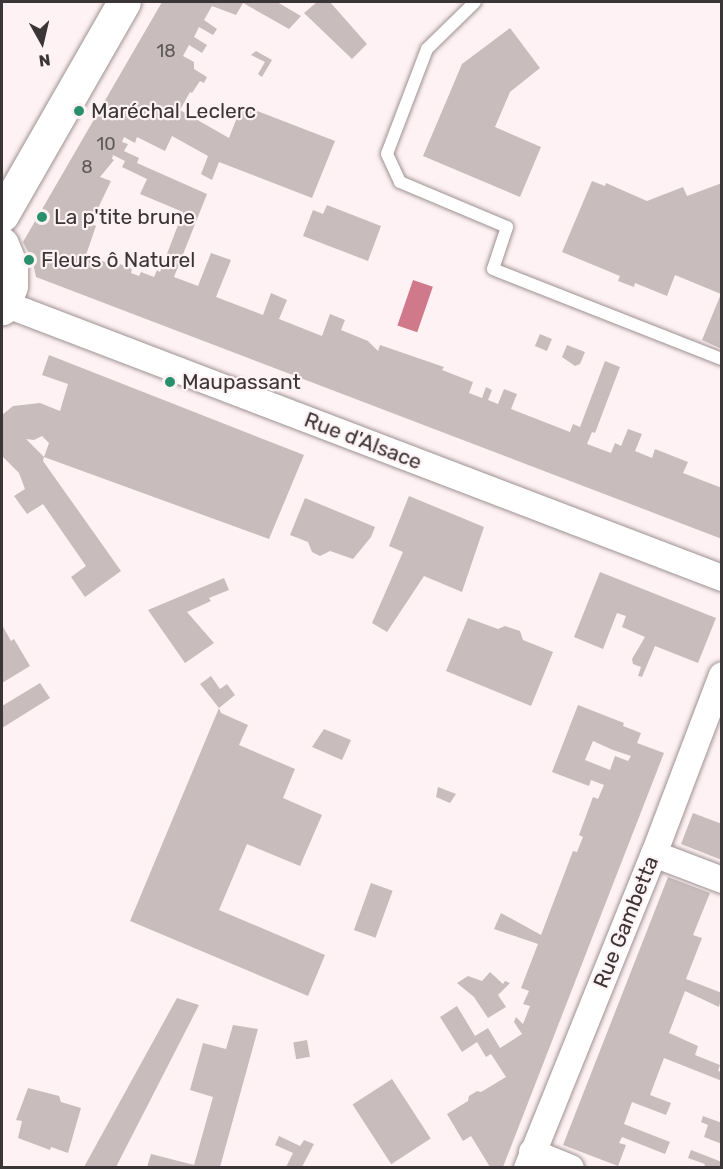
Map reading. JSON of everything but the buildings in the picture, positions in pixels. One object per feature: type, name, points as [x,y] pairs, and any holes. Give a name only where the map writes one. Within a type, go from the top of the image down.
[{"type":"street","points":[[2,215],[124,2]]},
{"type":"street","points":[[2,244],[11,266],[11,286],[3,306]]},
{"type":"street","name":"Rue d'Alsace","points":[[3,306],[722,578]]},
{"type":"street","name":"Rue Gambetta","points":[[530,1160],[654,854],[722,675]]},
{"type":"street","points":[[654,854],[722,880]]},
{"type":"street","points":[[530,1160],[571,1167]]},
{"type":"lane","points":[[475,2],[427,49],[387,154],[400,182],[507,228],[493,270],[722,359]]},
{"type":"shaded area","points":[[413,280],[433,287],[417,332],[397,325]]},
{"type":"place","name":"Maréchal Leclerc","points":[[79,111]]},
{"type":"place","name":"La p'tite brune","points":[[42,217]]},
{"type":"place","name":"Fleurs ô Naturel","points":[[29,260]]},
{"type":"place","name":"Maupassant","points":[[170,382]]}]
